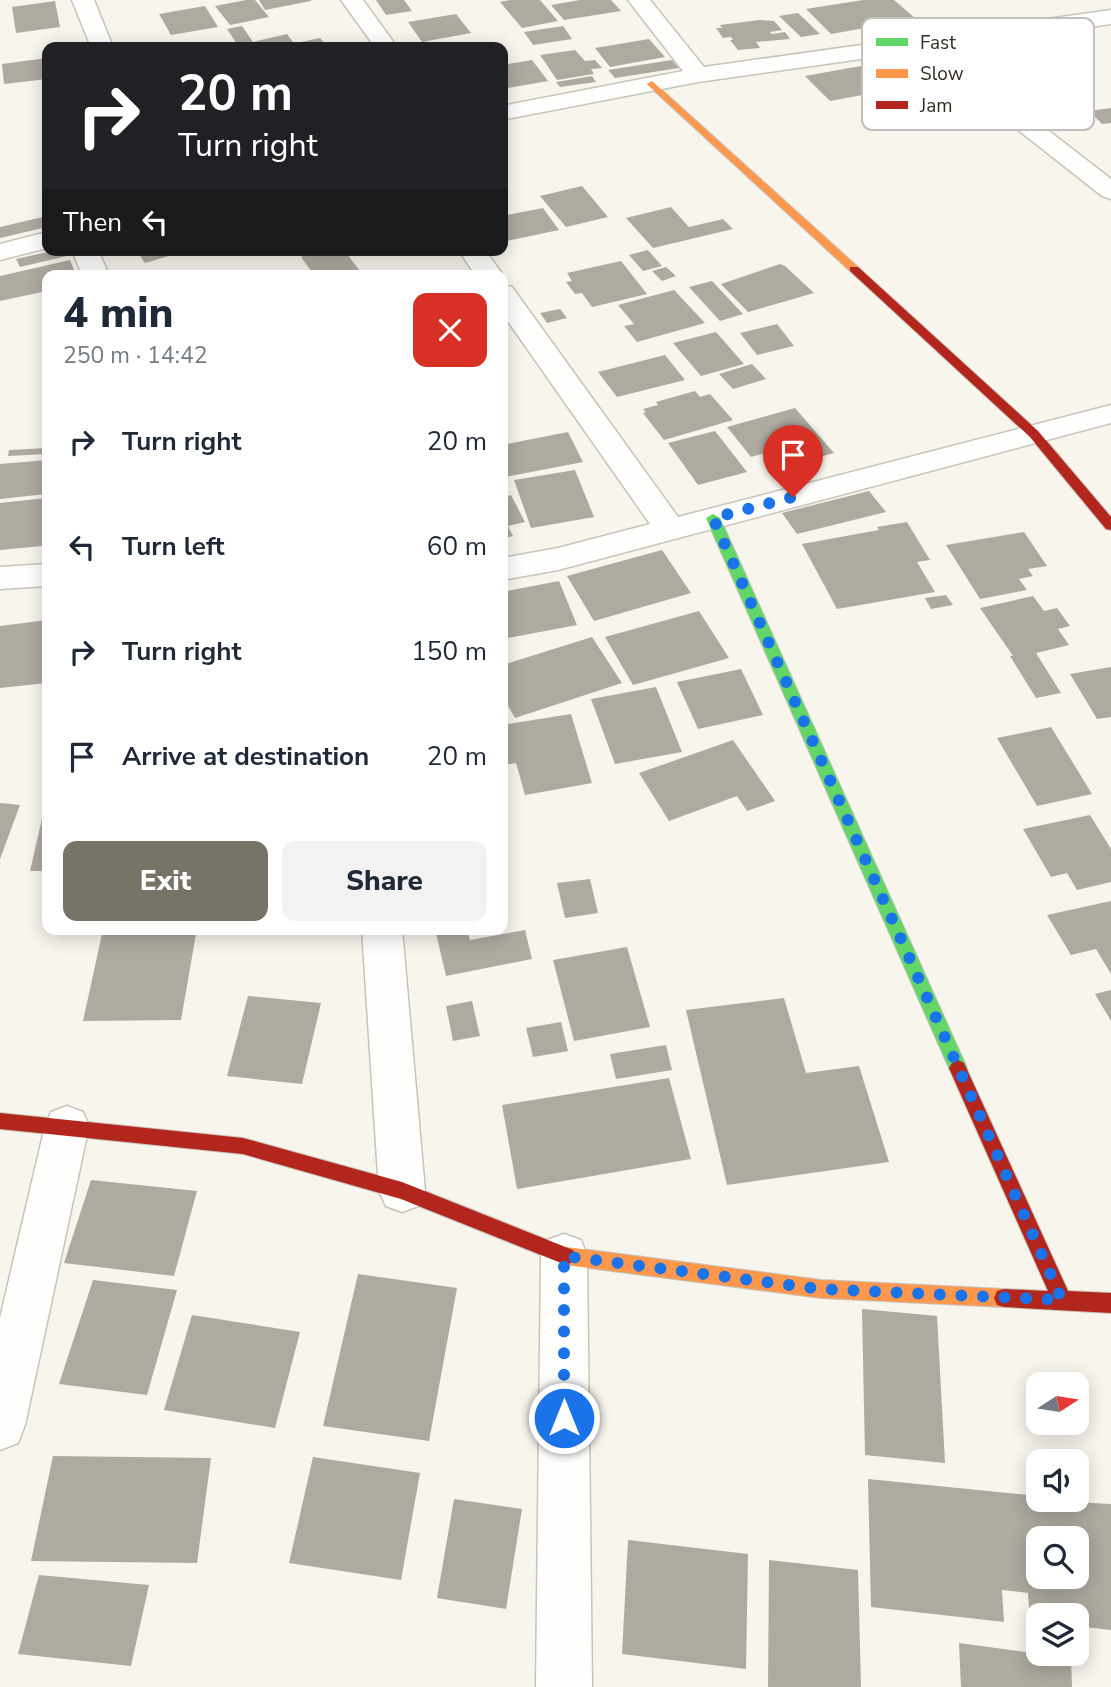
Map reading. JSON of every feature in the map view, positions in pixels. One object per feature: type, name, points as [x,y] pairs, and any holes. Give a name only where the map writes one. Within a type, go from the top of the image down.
[{"type":"street","points":[[83,0],[100,42]]},
{"type":"street","points":[[352,0],[382,42]]},
{"type":"street","points":[[639,0],[698,75]]},
{"type":"street","points":[[508,112],[698,75],[862,52]]},
{"type":"street","points":[[652,84],[1034,434],[1111,526]]},
{"type":"street","points":[[1033,130],[1111,191]]},
{"type":"street","points":[[0,252],[42,241]]},
{"type":"street","points":[[508,301],[671,530]]},
{"type":"street","points":[[508,568],[558,559],[1111,414]]},
{"type":"street","points":[[713,518],[1062,1300]]},
{"type":"street","points":[[0,578],[42,575]]},
{"type":"street","points":[[382,935],[402,1191]]},
{"type":"street","points":[[0,1122],[67,1126],[243,1146],[402,1191],[564,1256],[821,1289],[1111,1303]]},
{"type":"street","points":[[0,1425],[67,1126]]},
{"type":"street","points":[[564,1256],[564,1687]]},
{"type":"building","points":[[255,0],[269,17],[230,25],[215,6]]},
{"type":"building","points":[[259,0],[311,0],[311,1],[265,10]]},
{"type":"building","points":[[376,0],[404,0],[412,11],[386,15]]},
{"type":"building","points":[[540,0],[558,21],[522,28],[500,2]]},
{"type":"building","points":[[580,0],[611,0],[621,11],[564,20],[551,5]]},
{"type":"building","points":[[863,0],[894,0],[915,18],[862,18],[862,29],[831,34],[806,9]]},
{"type":"building","points":[[55,1],[60,27],[16,33],[12,7]]},
{"type":"building","points":[[205,6],[218,27],[171,35],[159,14]]},
{"type":"building","points":[[798,13],[820,34],[801,37],[779,16]]},
{"type":"building","points":[[456,14],[471,33],[422,42],[408,22]]},
{"type":"building","points":[[774,21],[782,30],[770,32],[785,32],[790,39],[756,42],[760,48],[738,50],[730,40],[733,40],[731,37],[723,38],[716,28],[722,28],[720,25]]},
{"type":"building","points":[[242,26],[253,42],[236,42],[227,29]]},
{"type":"building","points":[[563,26],[572,39],[533,45],[524,32]]},
{"type":"building","points":[[287,34],[293,42],[253,42]]},
{"type":"building","points":[[320,38],[324,42],[301,42]]},
{"type":"building","points":[[649,39],[665,57],[610,67],[595,48]]},
{"type":"building","points":[[575,50],[585,61],[595,60],[602,68],[591,69],[594,74],[557,80],[540,55]]},
{"type":"building","points":[[42,59],[42,80],[4,84],[2,64]]},
{"type":"building","points":[[532,60],[548,81],[508,88],[508,64]]},
{"type":"building","points":[[672,60],[679,68],[615,78],[608,70]]},
{"type":"building","points":[[862,66],[862,95],[830,101],[805,76]]},
{"type":"building","points":[[592,76],[596,82],[560,87],[556,82]]},
{"type":"building","points":[[1111,108],[1111,123],[1102,124],[1094,116],[1094,110]]},
{"type":"building","points":[[582,186],[608,217],[566,227],[540,196]]},
{"type":"building","points":[[671,207],[689,227],[723,219],[733,229],[653,248],[626,218]]},
{"type":"building","points":[[543,208],[559,230],[508,241],[508,215]]},
{"type":"building","points":[[42,217],[42,228],[0,238],[0,227]]},
{"type":"building","points":[[648,250],[662,266],[643,271],[629,255]]},
{"type":"building","points":[[42,253],[42,256],[67,256],[20,267],[16,259]]},
{"type":"building","points":[[140,256],[169,256],[145,263]]},
{"type":"building","points":[[349,256],[359,270],[310,270],[301,257]]},
{"type":"building","points":[[70,260],[74,270],[42,270],[42,292],[0,301],[0,276]]},
{"type":"building","points":[[621,261],[647,294],[592,307],[582,293],[575,294],[566,282],[572,281],[567,273]]},
{"type":"building","points":[[780,264],[814,293],[748,312],[721,284]]},
{"type":"building","points":[[666,267],[676,276],[662,281],[652,271]]},
{"type":"building","points":[[712,281],[743,314],[720,321],[689,287]]},
{"type":"building","points":[[674,290],[705,323],[637,342],[624,326],[634,324],[618,305]]},
{"type":"building","points":[[560,309],[567,318],[547,323],[540,313]]},
{"type":"building","points":[[777,324],[794,346],[757,355],[740,333]]},
{"type":"building","points":[[716,332],[744,364],[701,376],[673,343]]},
{"type":"building","points":[[665,355],[685,380],[617,397],[598,372]]},
{"type":"building","points":[[752,364],[766,379],[733,389],[719,374]]},
{"type":"building","points":[[695,391],[700,397],[710,394],[733,420],[664,440],[643,413],[646,412],[643,409],[658,405],[656,402]]},
{"type":"building","points":[[795,408],[834,453],[812,459],[798,443],[751,457],[727,427]]},
{"type":"building","points":[[715,431],[747,472],[698,485],[668,443]]},
{"type":"building","points":[[568,432],[583,462],[508,477],[508,444]]},
{"type":"building","points":[[42,448],[42,454],[8,456],[9,450]]},
{"type":"building","points":[[42,460],[42,495],[0,499],[0,464]]},
{"type":"building","points":[[575,470],[594,517],[531,528],[514,480]]},
{"type":"building","points":[[869,491],[886,512],[797,534],[782,513]]},
{"type":"building","points":[[511,495],[525,522],[508,526],[508,496]]},
{"type":"building","points":[[42,498],[42,546],[0,550],[0,503]]},
{"type":"building","points":[[907,522],[930,560],[917,562],[935,592],[837,609],[802,544]]},
{"type":"building","points":[[1024,532],[1047,566],[1028,569],[1033,576],[1019,579],[1027,590],[980,599],[946,545]]},
{"type":"building","points":[[662,550],[691,593],[594,621],[567,576]]},
{"type":"building","points":[[559,581],[577,625],[508,638],[508,591]]},
{"type":"building","points":[[946,595],[953,605],[931,609],[925,598]]},
{"type":"building","points":[[1033,596],[1044,611],[1057,608],[1070,626],[1058,629],[1069,645],[1036,653],[1061,693],[1036,698],[1010,656],[1013,656],[980,608]]},
{"type":"building","points":[[699,611],[729,658],[633,685],[605,637]]},
{"type":"building","points":[[42,621],[42,684],[0,688],[0,626]]},
{"type":"building","points":[[592,637],[622,683],[515,718],[508,706],[508,663]]},
{"type":"building","points":[[1111,667],[1111,717],[1097,719],[1070,674]]},
{"type":"building","points":[[741,669],[763,715],[698,729],[677,682]]},
{"type":"building","points":[[656,687],[682,752],[615,764],[591,699]]},
{"type":"building","points":[[571,714],[592,783],[525,795],[516,763],[508,764],[508,724]]},
{"type":"building","points":[[1051,727],[1092,794],[1037,806],[997,738]]},
{"type":"building","points":[[733,740],[775,801],[747,811],[737,796],[669,821],[639,773]]},
{"type":"building","points":[[0,803],[20,805],[0,859]]},
{"type":"building","points":[[1090,815],[1111,849],[1111,882],[1077,890],[1067,873],[1051,877],[1023,829]]},
{"type":"building","points":[[42,818],[42,871],[30,871]]},
{"type":"building","points":[[590,879],[598,913],[565,918],[557,883]]},
{"type":"building","points":[[1111,901],[1111,974],[1096,949],[1071,955],[1047,915]]},
{"type":"building","points":[[525,930],[532,959],[446,976],[436,935],[469,935],[470,940]]},
{"type":"building","points":[[102,935],[196,935],[181,1020],[83,1021]]},
{"type":"building","points":[[627,947],[650,1027],[574,1041],[553,960]]},
{"type":"building","points":[[1111,990],[1111,1021],[1095,994]]},
{"type":"building","points":[[248,996],[321,1003],[302,1084],[227,1076]]},
{"type":"building","points":[[784,998],[806,1073],[859,1066],[889,1162],[727,1185],[686,1010]]},
{"type":"building","points":[[472,1001],[480,1036],[453,1041],[446,1006]]},
{"type":"building","points":[[561,1022],[568,1051],[533,1057],[526,1028]]},
{"type":"building","points":[[666,1045],[672,1070],[616,1079],[610,1054]]},
{"type":"building","points":[[669,1078],[691,1159],[517,1189],[502,1105]]},
{"type":"building","points":[[91,1180],[197,1191],[174,1276],[64,1263]]},
{"type":"building","points":[[358,1274],[457,1288],[429,1441],[323,1426]]},
{"type":"building","points":[[93,1280],[177,1290],[147,1395],[59,1384]]},
{"type":"building","points":[[862,1309],[937,1316],[945,1463],[865,1455]]},
{"type":"building","points":[[192,1315],[300,1332],[275,1428],[164,1410]]},
{"type":"building","points":[[53,1456],[211,1458],[197,1563],[31,1561]]},
{"type":"building","points":[[313,1457],[420,1473],[401,1580],[289,1563]]},
{"type":"building","points":[[868,1479],[1026,1495],[1026,1512],[1089,1512],[1089,1503],[1111,1504],[1111,1630],[1089,1627],[1089,1603],[1029,1603],[1028,1593],[1002,1590],[1004,1622],[871,1607]]},
{"type":"building","points":[[454,1499],[522,1509],[506,1609],[437,1598]]},
{"type":"building","points":[[628,1540],[748,1554],[746,1669],[622,1654]]},
{"type":"building","points":[[769,1560],[858,1570],[861,1687],[768,1687]]},
{"type":"building","points":[[39,1575],[149,1585],[131,1666],[18,1654]]},
{"type":"building","points":[[959,1643],[1026,1652],[1026,1666],[1071,1666],[1072,1687],[961,1687]]},
{"type":"traffic: fast","points":[[713,518],[958,1068]]},
{"type":"traffic: slow","points":[[652,84],[854,269]]},
{"type":"traffic: slow","points":[[566,1256],[821,1289],[1004,1298]]},
{"type":"traffic: jam","points":[[854,269],[1034,434],[1111,526]]},
{"type":"traffic: jam","points":[[958,1068],[1062,1300]]},
{"type":"traffic: jam","points":[[0,1121],[243,1146],[402,1191],[566,1256]]},
{"type":"traffic: jam","points":[[1004,1298],[1111,1303]]},
{"type":"route","points":[[564,1418],[564,1256],[821,1289],[1062,1300],[713,518],[793,497]]}]
